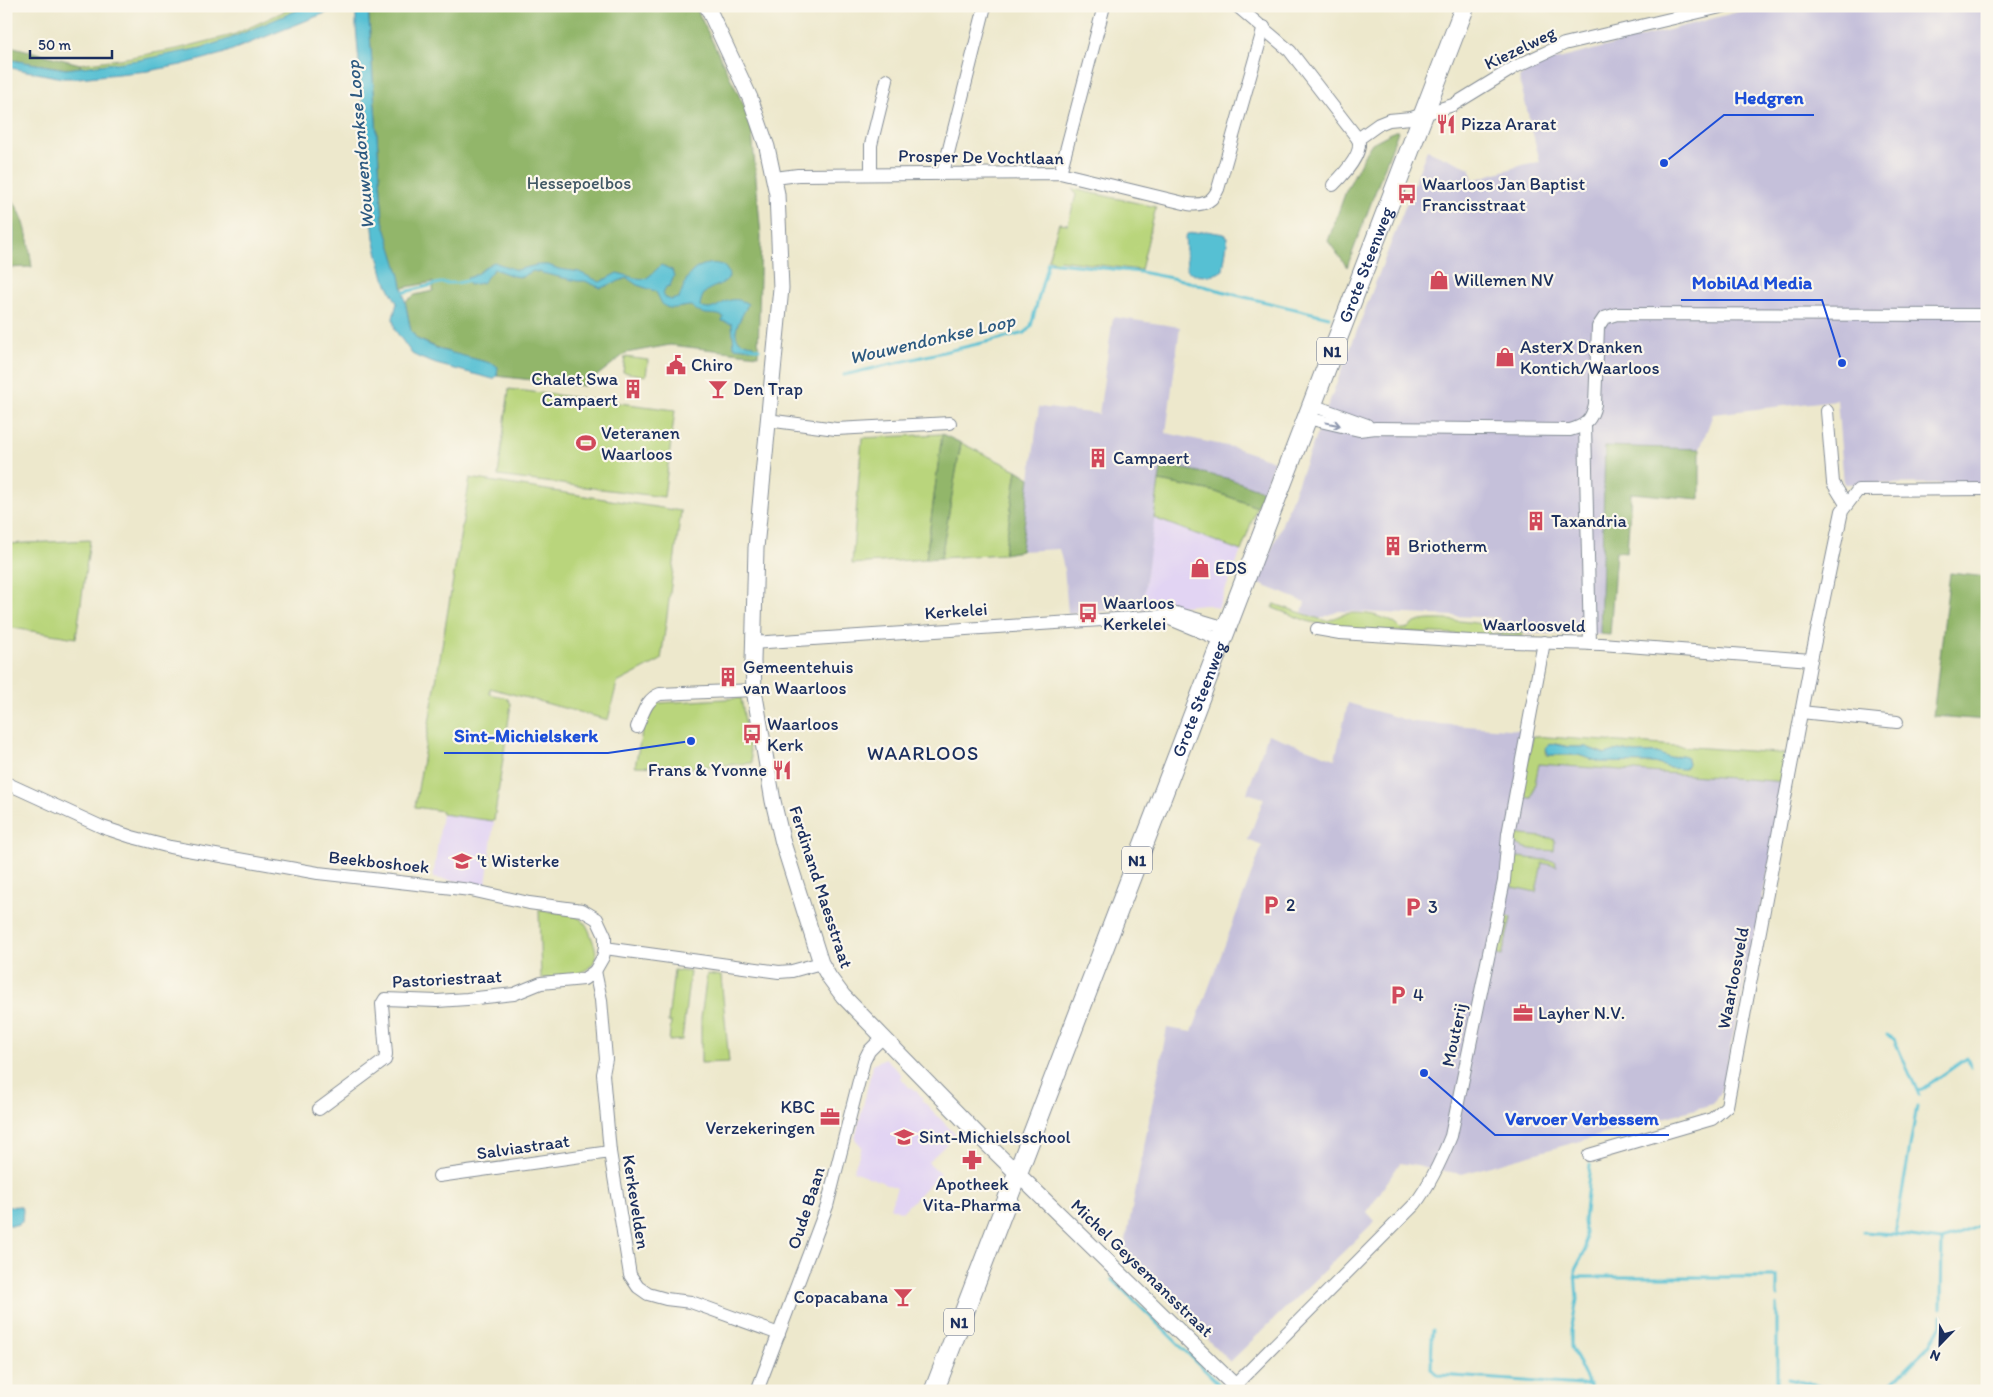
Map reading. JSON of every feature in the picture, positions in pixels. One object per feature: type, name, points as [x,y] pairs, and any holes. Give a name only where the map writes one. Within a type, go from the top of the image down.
[{"type":"main road","name":"Grote Steenweg","points":[[934,1391],[1465,6]]},
{"type":"street","name":"Ferdinand Maesstraat","points":[[707,6],[750,98],[767,147],[775,178],[779,228],[780,288],[756,548],[752,643],[754,690],[773,801],[783,843],[821,962],[836,988],[1017,1173]]},
{"type":"street","points":[[943,173],[985,6]]},
{"type":"street","points":[[1060,173],[1104,6]]},
{"type":"street","points":[[1237,6],[1290,50],[1358,139],[1360,145],[1348,170],[1333,186]]},
{"type":"street","name":"Kiezelweg","points":[[1358,139],[1379,124],[1389,120],[1424,115],[1453,105],[1515,67],[1564,44],[1725,6]]},
{"type":"street","name":"Prosper De Vochtlaan","points":[[775,178],[798,175],[1060,173],[1188,204],[1202,205],[1212,200],[1218,189],[1264,27]]},
{"type":"street","points":[[871,174],[871,145],[887,80]]},
{"type":"street","points":[[1309,411],[1359,430],[1376,428],[1570,430],[1584,425],[1593,416],[1598,327],[1604,318],[1617,314],[1987,315]]},
{"type":"street","points":[[1828,411],[1832,483],[1846,504],[1858,490],[1987,488]]},
{"type":"street","points":[[767,420],[836,429],[950,423]]},
{"type":"street","points":[[1584,425],[1590,644]]},
{"type":"street","name":"Waarloosveld","points":[[1590,1155],[1712,1119],[1727,1106],[1811,660],[1842,511],[1846,504]]},
{"type":"street","name":"Kerkelei","points":[[752,643],[1163,616],[1176,613],[1224,634]]},
{"type":"street","name":"Waarloosveld","points":[[1317,629],[1340,633],[1471,641],[1590,644],[1811,660]]},
{"type":"street","name":"Mouterij","points":[[1238,1388],[1415,1204],[1431,1182],[1442,1159],[1451,1136],[1504,881],[1508,834],[1544,642]]},
{"type":"street","points":[[637,727],[648,702],[653,696],[660,694],[754,690]]},
{"type":"street","points":[[1801,712],[1898,722]]},
{"type":"street","name":"Beekboshoek","points":[[6,783],[102,827],[164,845],[318,873],[471,890],[529,903],[582,910],[597,919],[604,936],[605,948]]},
{"type":"street","points":[[595,971],[603,957],[605,948],[779,972],[792,971],[821,962]]},
{"type":"street","name":"Pastoriestraat","points":[[319,1109],[385,1060],[382,1004],[384,999],[437,1001],[514,994],[541,984],[584,979],[595,971]]},
{"type":"street","name":"Kerkevelden","points":[[595,971],[601,1000],[606,1059],[603,1074],[610,1152],[630,1275],[638,1287],[648,1294],[666,1299],[691,1302],[779,1334]]},
{"type":"street","name":"Oude Baan","points":[[757,1391],[828,1206],[864,1061],[869,1051],[883,1037]]},
{"type":"street","name":"Salviastraat","points":[[440,1176],[610,1152]]},
{"type":"street","name":"Michel Geysemansstraat","points":[[1017,1173],[1238,1388]]},
{"type":"shaded area","points":[[1760,6],[1987,6],[1987,483],[1844,484],[1837,400],[1713,414],[1700,449],[1700,499],[1631,493],[1627,552],[1616,551],[1610,635],[1500,633],[1500,618],[1339,611],[1319,619],[1302,612],[1305,602],[1257,583],[1278,534],[1427,150],[1470,168],[1473,180],[1526,164],[1540,162],[1519,78],[1532,66]]},
{"type":"shaded area","name":"Campaert","points":[[1113,317],[1180,327],[1166,433],[1236,448],[1274,461],[1263,491],[1230,479],[1162,464],[1142,609],[1068,613],[1064,568],[1059,549],[1021,551],[1039,407],[1099,414]]},
{"type":"shaded area","points":[[1154,518],[1241,551],[1218,608],[1206,604],[1142,609]]},
{"type":"shaded area","points":[[1348,703],[1413,722],[1521,730],[1533,736],[1521,797],[1532,798],[1539,764],[1787,782],[1721,1092],[1713,1104],[1462,1174],[1400,1163],[1367,1212],[1375,1221],[1230,1362],[1123,1255],[1167,1028],[1192,1032],[1262,846],[1248,840],[1264,798],[1247,793],[1268,734],[1335,759]]},
{"type":"shaded area","name":"'t Wisterke","points":[[442,814],[494,821],[486,885],[433,878]]},
{"type":"shaded area","name":"Sint-Michielsschool","points":[[885,1058],[902,1075],[900,1077],[910,1088],[912,1087],[923,1098],[922,1100],[956,1135],[928,1162],[940,1173],[902,1212],[890,1207],[897,1188],[853,1171],[862,1147],[855,1139],[873,1064]]},
{"type":"green space","points":[[296,6],[307,6],[215,44],[156,58],[81,69],[80,64],[177,49],[233,35]]},
{"type":"green space","name":"Hessepoelbos","points":[[368,6],[695,6],[751,120],[761,236],[758,355],[670,345],[626,353],[584,386],[497,376],[498,373],[417,339],[411,331],[405,302],[415,295],[433,291],[433,282],[402,288],[383,221]]},
{"type":"green space","points":[[6,45],[80,64],[81,69],[66,69],[6,59]]},
{"type":"green space","points":[[1398,131],[1347,267],[1328,241],[1346,191],[1366,152],[1372,143]]},
{"type":"green space","points":[[1073,189],[1156,207],[1141,270],[1059,260],[1057,262],[1048,259],[1059,223],[1068,224],[1076,195]]},
{"type":"green space","points":[[6,194],[13,201],[22,218],[28,237],[32,267],[6,268],[11,259],[13,228],[6,209]]},
{"type":"green space","points":[[625,357],[648,360],[646,376],[623,372]]},
{"type":"green space","name":"Veteranen Waarloos","points":[[509,389],[675,410],[664,497],[498,476]]},
{"type":"green space","points":[[942,434],[926,559],[852,564],[862,438]]},
{"type":"green space","points":[[942,434],[961,443],[941,558],[926,559]]},
{"type":"green space","points":[[961,443],[1017,470],[1004,554],[941,558]]},
{"type":"green space","points":[[1605,446],[1700,449],[1700,499],[1631,493],[1627,552],[1616,551],[1610,635],[1600,634]]},
{"type":"green space","points":[[1162,464],[1230,479],[1263,491],[1257,507],[1213,491],[1159,481]]},
{"type":"green space","points":[[1017,470],[1030,478],[1021,551],[1004,554]]},
{"type":"green space","points":[[470,478],[681,511],[661,660],[617,683],[608,720],[490,688],[490,694],[507,698],[511,704],[494,821],[442,814],[442,811],[415,807]]},
{"type":"green space","points":[[1159,481],[1213,491],[1257,507],[1241,551],[1154,518]]},
{"type":"green space","points":[[90,540],[76,638],[6,627],[6,544]]},
{"type":"green space","points":[[1950,573],[1987,577],[1987,720],[1933,716]]},
{"type":"green space","points":[[1274,604],[1326,621],[1340,615],[1359,613],[1383,618],[1396,624],[1401,629],[1425,621],[1454,621],[1490,626],[1491,634],[1522,633],[1523,637],[1342,629],[1307,621],[1273,608]]},
{"type":"green space","points":[[741,698],[752,763],[684,768],[635,766],[644,723],[651,707],[659,703]]},
{"type":"green space","points":[[1533,736],[1792,754],[1787,782],[1539,764],[1532,798],[1520,797]],"holes":[[[1552,743],[1569,747],[1586,747],[1606,754],[1619,750],[1635,753],[1657,753],[1670,758],[1681,755],[1686,756],[1688,762],[1685,769],[1670,768],[1654,763],[1601,762],[1578,755],[1547,755],[1546,751]]]},
{"type":"green space","points":[[1514,834],[1551,838],[1555,840],[1554,851],[1522,847],[1514,840]]},
{"type":"green space","points":[[1518,857],[1554,861],[1557,866],[1542,863],[1536,892],[1513,887],[1510,882],[1511,862]]},
{"type":"green space","points":[[539,910],[569,914],[585,923],[596,951],[595,960],[590,967],[572,975],[541,979]]},
{"type":"green space","points":[[1507,916],[1511,917],[1502,956],[1494,954],[1502,919]]},
{"type":"green space","points":[[674,970],[690,972],[682,1040],[669,1041],[671,1022],[668,1022]]},
{"type":"green space","points":[[707,974],[721,976],[729,1062],[701,1063],[701,1018]]},
{"type":"water","points":[[307,6],[343,6],[222,54],[181,65],[148,71],[62,78],[6,67],[6,59],[66,69],[139,60],[201,48],[229,39]]},
{"type":"water","points":[[356,6],[368,6],[383,221],[400,276],[411,331],[417,339],[441,350],[494,364],[498,367],[497,376],[493,379],[436,364],[412,354],[395,330],[393,318],[397,303],[384,278],[374,239],[356,27]]},
{"type":"water","points":[[6,209],[13,228],[13,244],[9,265],[6,265]]},
{"type":"water","points":[[1206,231],[1224,234],[1228,237],[1223,270],[1210,275],[1190,273],[1187,270],[1185,236]]},
{"type":"water","points":[[494,262],[516,270],[537,265],[548,265],[579,272],[600,282],[617,273],[637,279],[645,279],[661,265],[672,270],[674,276],[670,286],[666,287],[663,293],[664,297],[671,300],[679,298],[686,280],[693,271],[703,265],[720,265],[728,271],[729,277],[704,294],[700,306],[711,309],[733,300],[740,300],[748,304],[738,323],[736,335],[744,343],[754,345],[754,349],[734,347],[732,324],[722,321],[724,317],[704,314],[691,306],[667,307],[661,302],[655,291],[637,285],[627,278],[601,288],[585,281],[577,281],[533,271],[522,277],[513,276],[494,269],[482,283],[469,285],[467,278]]},
{"type":"water","points":[[1549,743],[1569,747],[1586,747],[1604,754],[1619,750],[1635,753],[1657,753],[1670,758],[1681,755],[1686,756],[1688,764],[1684,769],[1670,768],[1654,763],[1601,762],[1578,755],[1549,755],[1546,749]]},
{"type":"water","points":[[20,1206],[23,1210],[22,1222],[16,1225],[6,1225],[6,1207]]},
{"type":"waterway","name":"Wouwendonkse Loop","points":[[844,375],[1025,333],[1031,326],[1048,262],[1140,272],[1182,280],[1329,317]]},
{"type":"waterway","name":"Wouwendonkse Loop","points":[[401,293],[440,283],[457,283],[471,280]]},
{"type":"waterway","name":"Wouwendonkse Loop","points":[[750,347],[759,349]]},
{"type":"waterway","points":[[1887,1035],[1894,1039],[1919,1095]]},
{"type":"waterway","points":[[1917,1090],[1922,1089],[1967,1058],[1971,1068]]},
{"type":"waterway","points":[[1863,1232],[1895,1234],[1917,1106]]},
{"type":"waterway","points":[[1590,1165],[1584,1221],[1586,1249],[1575,1270],[1577,1300],[1571,1330],[1571,1347],[1592,1391]]},
{"type":"waterway","points":[[1895,1234],[1942,1240],[1987,1223]]},
{"type":"waterway","points":[[1941,1308],[1942,1240]]},
{"type":"waterway","points":[[1575,1277],[1777,1277],[1777,1296]]},
{"type":"waterway","points":[[1112,1279],[1226,1391]]},
{"type":"waterway","points":[[1777,1305],[1777,1381]]},
{"type":"waterway","points":[[1873,1391],[1890,1386],[1931,1344],[1941,1325],[1941,1315]]},
{"type":"waterway","points":[[1432,1338],[1433,1330]]},
{"type":"waterway","points":[[1432,1340],[1431,1369],[1439,1375],[1589,1384]]},
{"type":"waterway","points":[[1787,1379],[1813,1384],[1834,1391]]},
{"type":"place","name":"Pizza Ararat","points":[[1446,124]]},
{"type":"place","name":"Hedgren","points":[[1664,163]]},
{"type":"place","name":"Waarloos Jan Baptist Francisstraat","points":[[1407,194]]},
{"type":"place","name":"Willemen NV","points":[[1439,280]]},
{"type":"place","name":"AsterX Dranken Kontich/Waarloos","points":[[1505,357]]},
{"type":"place","name":"MobilAd Media","points":[[1842,363]]},
{"type":"place","name":"Chiro","points":[[676,365]]},
{"type":"place","name":"Chalet Swa Campaert","points":[[633,389]]},
{"type":"place","name":"Den Trap","points":[[718,389]]},
{"type":"place","name":"Veteranen Waarloos","points":[[586,443]]},
{"type":"place","name":"Campaert","points":[[1098,458]]},
{"type":"place","name":"Taxandria","points":[[1536,521]]},
{"type":"place","name":"Briotherm","points":[[1393,546]]},
{"type":"place","name":"EDS","points":[[1200,568]]},
{"type":"place","name":"Waarloos Kerkelei","points":[[1088,613]]},
{"type":"place","name":"Gemeentehuis van Waarloos","points":[[728,677]]},
{"type":"place","name":"Waarloos Kerk","points":[[752,734]]},
{"type":"place","name":"Sint-Michielskerk","points":[[691,741]]},
{"type":"place","name":"Frans & Yvonne","points":[[782,770]]},
{"type":"place","name":"'t Wisterke","points":[[462,861]]},
{"type":"place","name":"2","points":[[1271,905]]},
{"type":"place","name":"3","points":[[1413,907]]},
{"type":"place","name":"4","points":[[1398,995]]},
{"type":"place","name":"Layher N.V.","points":[[1523,1013]]},
{"type":"place","name":"Vervoer Verbessem","points":[[1424,1073]]},
{"type":"place","name":"KBC Verzekeringen","points":[[830,1117]]},
{"type":"place","name":"Sint-Michielsschool","points":[[904,1137]]},
{"type":"place","name":"Apotheek Vita-Pharma","points":[[972,1160]]},
{"type":"place","name":"Copacabana","points":[[903,1297]]},
{"type":"district","name":"WAARLOOS","points":[[923,753]]}]
